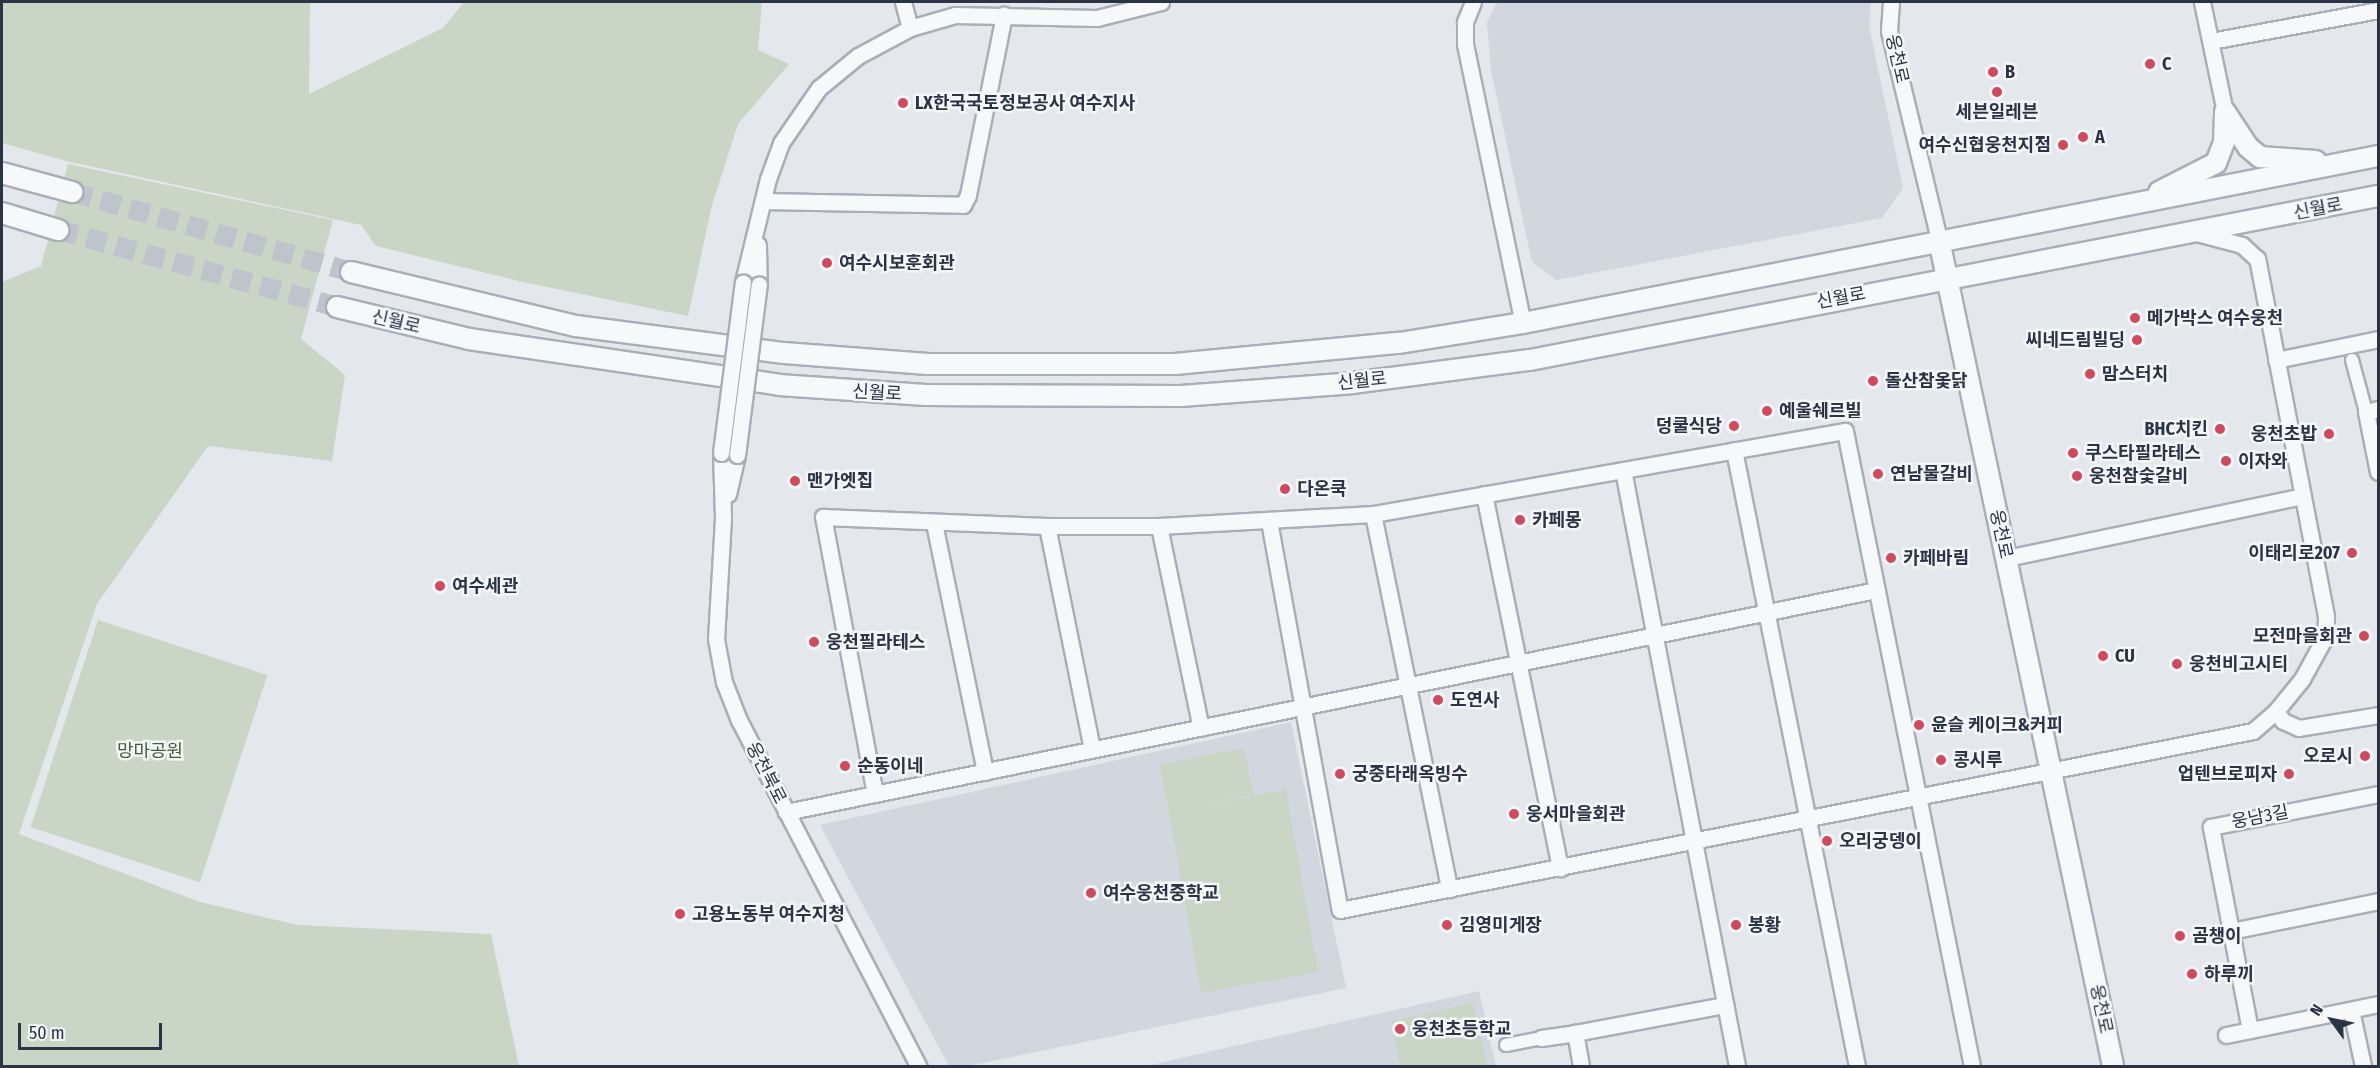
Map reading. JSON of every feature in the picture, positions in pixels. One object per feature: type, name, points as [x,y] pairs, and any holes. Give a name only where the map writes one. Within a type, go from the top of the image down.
[{"type":"street","points":[[903,2],[910,28]]},
{"type":"street","points":[[723,518],[737,455],[759,284],[758,226],[763,201],[781,143],[805,104],[851,61],[910,28],[956,15],[1107,17],[1161,2]]},
{"type":"street","points":[[1473,2],[1465,22],[1465,44],[1523,324]]},
{"type":"street","name":"웅천로","points":[[1891,2],[1889,31],[1939,240],[2113,1066]]},
{"type":"street","points":[[2125,207],[2216,163],[2224,142],[2225,112],[2202,2]]},
{"type":"street","points":[[2211,41],[2379,10]]},
{"type":"street","points":[[763,201],[963,205],[968,195],[1004,15]]},
{"type":"street","points":[[2225,112],[2248,147],[2260,157],[2346,162]]},
{"type":"street","name":"신월로","points":[[351,272],[576,326],[783,353],[928,364],[1175,364],[1399,343],[1523,324],[1939,240],[2125,207],[2379,156]]},
{"type":"street","points":[[2,172],[72,192]]},
{"type":"street","name":"신월로","points":[[337,308],[470,339],[779,385],[926,395],[1181,396],[1352,383],[1530,360],[1947,277],[2197,233],[2379,196]]},
{"type":"street","points":[[2,213],[58,230]]},
{"type":"street","name":"웅천북로","points":[[758,226],[743,282],[721,453],[723,518],[716,639],[719,661],[739,720],[918,1066]]},
{"type":"street","points":[[1269,521],[1340,910],[2051,773],[2253,731],[2276,711],[2316,656],[2327,627],[2303,496],[2253,254],[2242,245],[2197,233]]},
{"type":"street","points":[[2276,360],[2379,339]]},
{"type":"street","points":[[2352,360],[2372,411],[2379,472]]},
{"type":"street","points":[[875,794],[823,518],[1047,526],[1159,526],[1373,514],[1845,431],[1972,1066]]},
{"type":"street","points":[[1734,450],[1857,1066]]},
{"type":"street","points":[[1623,470],[1737,1066]]},
{"type":"street","points":[[1484,494],[1560,868]]},
{"type":"street","points":[[2006,558],[2303,496]]},
{"type":"street","points":[[1373,514],[1449,889]]},
{"type":"street","points":[[934,523],[985,772]]},
{"type":"street","points":[[1047,526],[1092,750]]},
{"type":"street","points":[[1159,526],[1201,728]]},
{"type":"street","points":[[786,812],[1876,590]]},
{"type":"street","points":[[2276,711],[2286,723],[2299,728],[2379,715]]},
{"type":"street","name":"웅남3길","points":[[2250,1030],[2211,827],[2379,794]]},
{"type":"street","points":[[2231,931],[2379,901]]},
{"type":"street","points":[[2226,1035],[2379,1004]]},
{"type":"street","points":[[1506,1045],[1725,1005]]},
{"type":"street","points":[[2351,1010],[2363,1066]]},
{"type":"street","points":[[1575,1033],[1581,1066]]},
{"type":"shaded area","points":[[1497,2],[1871,2],[1869,26],[1903,188],[1882,218],[1556,280],[1532,262],[1491,70],[1487,22]]},
{"type":"shaded area","name":"여수웅천중학교","points":[[1291,722],[1346,988],[968,1066],[949,1066],[820,825]]},
{"type":"shaded area","name":"웅천초등학교","points":[[1479,991],[1496,1066],[1146,1066]]},
{"type":"green space","points":[[2,2],[310,2],[309,94],[443,28],[464,2],[762,2],[758,50],[789,64],[738,124],[712,205],[688,316],[523,282],[376,246],[361,225],[66,161],[2,143]]},
{"type":"green space","points":[[68,164],[333,220],[301,339],[345,375],[332,461],[208,446],[97,604],[19,834],[200,902],[298,925],[491,934],[519,1066],[2,1066],[2,282],[41,266]]},
{"type":"green space","name":"망마공원","points":[[98,620],[267,675],[200,882],[31,827]]},
{"type":"green space","points":[[1244,748],[1253,795],[1169,812],[1160,764]]},
{"type":"green space","points":[[1286,790],[1318,972],[1201,993],[1169,811]]},
{"type":"green space","points":[[1473,1003],[1487,1066],[1400,1066],[1392,1021]]},
{"type":"tunnel","points":[[72,192],[351,272]]},
{"type":"tunnel","points":[[58,230],[337,307]]},
{"type":"place","name":"C","points":[[2150,64]]},
{"type":"place","name":"B","points":[[1993,72]]},
{"type":"place","name":"세븐일레븐","points":[[1997,92]]},
{"type":"place","name":"LX한국국토정보공사 여수지사","points":[[903,103]]},
{"type":"place","name":"A","points":[[2083,137]]},
{"type":"place","name":"여수신협웅천지점","points":[[2063,145]]},
{"type":"place","name":"여수시보훈회관","points":[[827,263]]},
{"type":"place","name":"메가박스 여수웅천","points":[[2135,318]]},
{"type":"place","name":"씨네드림빌딩","points":[[2137,340]]},
{"type":"place","name":"맘스터치","points":[[2090,374]]},
{"type":"place","name":"돌산참옻닭","points":[[1873,381]]},
{"type":"place","name":"예울쉐르빌","points":[[1767,411]]},
{"type":"place","name":"덩쿨식당","points":[[1734,426]]},
{"type":"place","name":"BHC치킨","points":[[2220,429]]},
{"type":"place","name":"웅천초밥","points":[[2329,434]]},
{"type":"place","name":"쿠스타필라테스","points":[[2073,453]]},
{"type":"place","name":"이자와","points":[[2226,461]]},
{"type":"place","name":"연남물갈비","points":[[1878,474]]},
{"type":"place","name":"웅천참숯갈비","points":[[2077,476]]},
{"type":"place","name":"맨가엣집","points":[[795,481]]},
{"type":"place","name":"다온쿡","points":[[1285,489]]},
{"type":"place","name":"카페몽","points":[[1520,520]]},
{"type":"place","name":"이태리로207","points":[[2352,553]]},
{"type":"place","name":"카페바림","points":[[1891,558]]},
{"type":"place","name":"여수세관","points":[[440,586]]},
{"type":"place","name":"모전마을회관","points":[[2364,636]]},
{"type":"place","name":"웅천필라테스","points":[[814,642]]},
{"type":"place","name":"CU","points":[[2103,656]]},
{"type":"place","name":"웅천비고시티","points":[[2177,664]]},
{"type":"place","name":"도연사","points":[[1438,700]]},
{"type":"place","name":"윤슬 케이크&커피","points":[[1919,725]]},
{"type":"place","name":"오로시","points":[[2365,756]]},
{"type":"place","name":"콩시루","points":[[1941,760]]},
{"type":"place","name":"순동이네","points":[[845,766]]},
{"type":"place","name":"궁중타래옥빙수","points":[[1340,774]]},
{"type":"place","name":"업텐브로피자","points":[[2289,774]]},
{"type":"place","name":"웅서마을회관","points":[[1514,814]]},
{"type":"place","name":"오리궁뎅이","points":[[1827,841]]},
{"type":"place","name":"여수웅천중학교","points":[[1091,893]]},
{"type":"place","name":"고용노동부 여수지청","points":[[680,914]]},
{"type":"place","name":"김영미게장","points":[[1447,925]]},
{"type":"place","name":"봉황","points":[[1736,925]]},
{"type":"place","name":"곰챙이","points":[[2180,936]]},
{"type":"place","name":"하루끼","points":[[2192,974]]},
{"type":"place","name":"웅천초등학교","points":[[1400,1029]]}]
